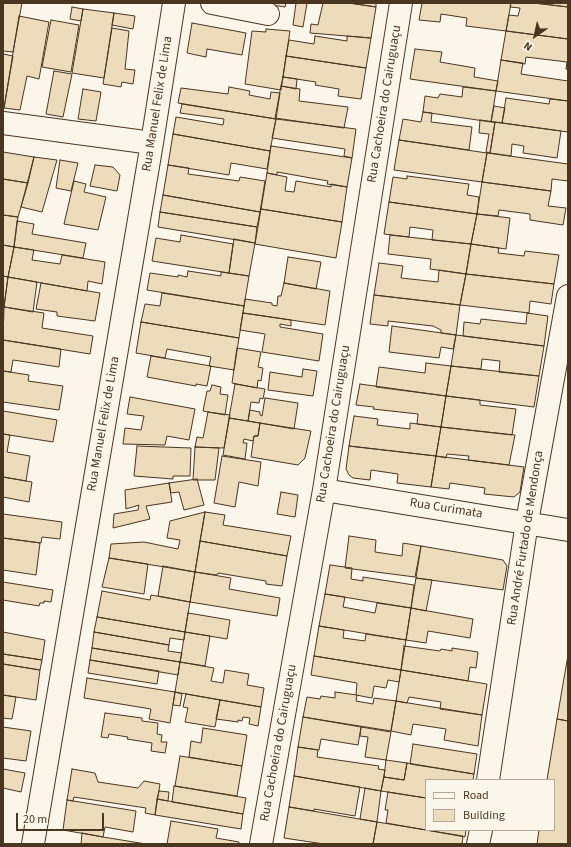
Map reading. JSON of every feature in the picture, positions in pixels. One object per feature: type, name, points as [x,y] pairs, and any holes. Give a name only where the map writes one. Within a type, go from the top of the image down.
[{"type":"street","name":"Rua Manuel Felix de Lima","points":[[33,844],[152,143],[174,3]]},
{"type":"street","points":[[212,3],[268,14]]},
{"type":"street","name":"Rua Cachoeira do Cairuguaçu","points":[[260,844],[324,490],[401,3]]},
{"type":"street","points":[[3,122],[152,143]]},
{"type":"street","name":"Rua André Furtado de Mendonça","points":[[488,779],[527,522],[568,296]]},
{"type":"street","name":"Rua Curimata","points":[[324,490],[527,522],[568,530]]},
{"type":"street","points":[[478,844],[480,831]]},
{"type":"building","points":[[3,3],[22,3],[13,52],[3,51]]},
{"type":"building","points":[[266,3],[286,3],[285,7]]},
{"type":"building","points":[[296,3],[307,3],[303,27],[293,25]]},
{"type":"building","points":[[323,3],[349,3],[376,7],[371,38],[310,33],[311,24],[318,25]]},
{"type":"building","points":[[349,3],[376,3],[376,7]]},
{"type":"building","points":[[422,3],[511,3],[506,31],[466,26],[467,18],[441,14],[440,22],[419,20]]},
{"type":"building","points":[[511,3],[534,3],[568,7],[568,39],[506,31],[509,15],[518,16],[520,8],[510,7]]},
{"type":"building","points":[[534,3],[568,3],[568,7]]},
{"type":"building","points":[[72,7],[83,9],[81,21],[70,19]]},
{"type":"building","points":[[83,9],[114,13],[104,78],[72,73]]},
{"type":"building","points":[[114,13],[135,16],[133,29],[112,25]]},
{"type":"building","points":[[19,16],[49,22],[39,79],[27,76],[20,110],[4,108]]},
{"type":"building","points":[[51,20],[79,25],[71,72],[42,67]]},
{"type":"building","points":[[192,23],[246,33],[242,55],[207,49],[206,57],[187,53]]},
{"type":"building","points":[[112,28],[129,31],[125,69],[135,70],[133,84],[122,82],[121,87],[103,84]]},
{"type":"building","points":[[266,29],[290,31],[281,90],[245,84],[252,31],[266,32]]},
{"type":"building","points":[[506,31],[568,39],[568,70],[566,69],[567,62],[526,57],[525,64],[501,60]]},
{"type":"building","points":[[315,36],[347,41],[347,36],[371,38],[366,68],[286,56],[289,40],[314,44]]},
{"type":"building","points":[[415,49],[442,52],[440,62],[475,68],[474,77],[498,81],[496,91],[410,79]]},
{"type":"building","points":[[3,54],[13,56],[4,108],[3,108]]},
{"type":"building","points":[[286,56],[366,68],[361,99],[338,96],[339,89],[315,85],[316,82],[283,77]]},
{"type":"building","points":[[501,60],[523,63],[521,74],[568,81],[568,101],[496,91]]},
{"type":"building","points":[[54,71],[72,74],[63,117],[46,114]]},
{"type":"building","points":[[283,77],[297,79],[296,89],[281,86]]},
{"type":"building","points":[[281,86],[300,89],[299,101],[348,107],[344,128],[275,118]]},
{"type":"building","points":[[229,87],[250,91],[249,95],[270,99],[271,92],[280,93],[276,119],[178,103],[181,88],[228,94]]},
{"type":"building","points":[[463,87],[496,91],[491,122],[423,112],[425,96],[438,98],[440,94],[462,97]]},
{"type":"building","points":[[83,89],[101,92],[96,121],[78,119]]},
{"type":"building","points":[[506,98],[549,104],[550,99],[568,101],[568,132],[502,123]]},
{"type":"building","points":[[182,104],[276,119],[270,151],[173,134],[176,117],[223,125],[224,119],[180,113]]},
{"type":"building","points":[[494,106],[505,108],[502,123],[491,122]]},
{"type":"building","points":[[423,112],[432,113],[431,122],[472,127],[469,150],[399,140],[403,119],[421,122]]},
{"type":"building","points":[[276,119],[356,129],[352,158],[344,156],[345,149],[272,138]]},
{"type":"building","points":[[480,120],[495,122],[490,153],[486,152],[489,134],[479,133]]},
{"type":"building","points":[[495,122],[561,131],[557,158],[523,153],[524,146],[512,144],[511,156],[490,153]]},
{"type":"building","points":[[173,134],[270,151],[267,169],[231,163],[229,175],[168,165]]},
{"type":"building","points":[[399,140],[487,153],[482,182],[394,170]]},
{"type":"building","points":[[271,146],[352,158],[347,187],[327,184],[328,181],[277,172],[277,175],[267,173]]},
{"type":"building","points":[[3,152],[34,157],[28,183],[3,179]]},
{"type":"building","points":[[487,153],[568,164],[568,181],[552,179],[551,191],[482,182]]},
{"type":"building","points":[[34,157],[57,160],[42,212],[21,207]]},
{"type":"building","points":[[60,160],[78,163],[71,191],[56,188]]},
{"type":"building","points":[[95,165],[113,167],[120,175],[117,191],[90,186]]},
{"type":"building","points":[[168,165],[189,168],[188,174],[239,181],[240,177],[265,181],[260,212],[163,195]]},
{"type":"building","points":[[267,173],[287,177],[285,191],[294,192],[296,181],[331,187],[331,184],[347,187],[342,222],[261,209]]},
{"type":"building","points":[[407,176],[469,184],[467,195],[479,197],[477,214],[389,202],[393,177],[407,179]]},
{"type":"building","points":[[3,179],[28,183],[18,217],[3,215]]},
{"type":"building","points":[[74,181],[86,184],[84,192],[106,197],[98,230],[64,224]]},
{"type":"building","points":[[482,182],[551,191],[548,206],[566,208],[563,225],[530,220],[530,214],[499,210],[498,216],[477,214]]},
{"type":"building","points":[[163,195],[260,212],[257,227],[160,212]]},
{"type":"building","points":[[389,202],[477,214],[471,244],[432,240],[433,230],[410,227],[409,237],[384,234]]},
{"type":"building","points":[[261,209],[342,222],[336,258],[255,244]]},
{"type":"building","points":[[160,212],[257,227],[255,243],[158,227]]},
{"type":"building","points":[[477,214],[510,218],[506,249],[471,244]]},
{"type":"building","points":[[3,215],[18,217],[14,247],[3,245]]},
{"type":"building","points":[[17,221],[34,224],[32,234],[86,243],[83,258],[14,247]]},
{"type":"building","points":[[181,235],[233,244],[229,273],[152,261],[156,238],[180,242]]},
{"type":"building","points":[[390,235],[471,244],[466,274],[430,269],[431,259],[388,254]]},
{"type":"building","points":[[234,239],[255,243],[249,276],[229,273]]},
{"type":"building","points":[[471,244],[499,248],[498,253],[524,256],[525,251],[559,255],[554,284],[466,274]]},
{"type":"building","points":[[3,245],[14,247],[8,277],[3,276]]},
{"type":"building","points":[[14,247],[34,250],[32,260],[60,264],[62,255],[105,262],[102,284],[88,281],[87,291],[8,277]]},
{"type":"building","points":[[288,257],[321,262],[316,289],[284,283]]},
{"type":"building","points":[[379,263],[403,266],[401,278],[438,282],[439,270],[466,274],[460,305],[374,295]]},
{"type":"building","points":[[188,271],[221,276],[221,272],[249,276],[244,306],[147,290],[150,273],[187,277]]},
{"type":"building","points":[[466,274],[554,284],[551,304],[530,301],[529,313],[460,305]]},
{"type":"building","points":[[3,276],[8,277],[4,307],[3,307]]},
{"type":"building","points":[[8,277],[37,282],[33,312],[4,307]]},
{"type":"building","points":[[41,283],[100,293],[95,321],[57,316],[57,312],[36,309]]},
{"type":"building","points":[[284,283],[330,291],[325,325],[243,313],[245,299],[272,303],[272,305],[277,306],[278,296],[281,296]]},
{"type":"building","points":[[162,293],[244,306],[239,338],[141,322],[145,304],[160,306]]},
{"type":"building","points":[[374,295],[460,305],[456,335],[441,333],[441,330],[433,326],[388,321],[388,326],[370,324]]},
{"type":"building","points":[[4,307],[44,313],[42,328],[93,336],[90,354],[3,340]]},
{"type":"building","points":[[243,313],[291,320],[291,326],[280,324],[280,327],[323,334],[319,361],[262,352],[265,334],[240,330]]},
{"type":"building","points":[[527,313],[548,316],[544,346],[463,336],[464,322],[480,324],[481,319],[526,324]]},
{"type":"building","points":[[141,322],[239,338],[234,370],[209,366],[211,357],[167,349],[165,358],[136,353]]},
{"type":"building","points":[[392,326],[456,335],[453,349],[441,347],[439,358],[389,352]]},
{"type":"building","points":[[456,335],[544,346],[539,376],[499,372],[500,361],[482,359],[481,369],[451,366]]},
{"type":"building","points":[[3,340],[61,349],[59,367],[13,360],[11,372],[3,371]]},
{"type":"building","points":[[237,348],[261,352],[258,367],[263,368],[261,381],[258,380],[257,388],[232,383]]},
{"type":"building","points":[[151,356],[211,366],[207,386],[196,384],[196,386],[147,377]]},
{"type":"building","points":[[426,363],[451,366],[446,396],[376,387],[379,367],[425,373]]},
{"type":"building","points":[[451,366],[539,376],[534,407],[446,396]]},
{"type":"building","points":[[303,369],[317,371],[313,396],[268,390],[270,372],[302,377]]},
{"type":"building","points":[[3,371],[29,375],[28,381],[63,386],[59,410],[3,402]]},
{"type":"building","points":[[235,384],[265,389],[263,399],[260,398],[259,403],[251,402],[248,421],[229,418]]},
{"type":"building","points":[[360,384],[446,396],[441,427],[417,424],[418,414],[373,409],[374,407],[356,405]]},
{"type":"building","points":[[212,385],[221,387],[220,394],[228,395],[225,415],[203,411],[207,391],[210,391]]},
{"type":"building","points":[[446,396],[480,400],[480,405],[516,409],[512,435],[441,427]]},
{"type":"building","points":[[130,397],[195,409],[189,440],[167,436],[165,445],[123,444],[125,428],[141,430],[144,416],[127,414]]},
{"type":"building","points":[[265,398],[298,403],[294,429],[248,421],[250,410],[260,412],[260,415],[262,416]]},
{"type":"building","points":[[3,411],[57,420],[53,442],[3,434]]},
{"type":"building","points":[[208,412],[230,415],[224,448],[195,447],[197,437],[203,438]]},
{"type":"building","points":[[354,416],[378,419],[377,425],[410,429],[410,423],[441,427],[436,456],[349,446]]},
{"type":"building","points":[[229,418],[260,423],[258,436],[254,436],[253,441],[244,439],[243,443],[247,443],[245,459],[223,455]]},
{"type":"building","points":[[260,423],[311,431],[305,458],[298,465],[251,457],[254,436],[258,436]]},
{"type":"building","points":[[441,427],[515,435],[509,465],[468,460],[469,456],[447,454],[446,458],[436,456]]},
{"type":"building","points":[[3,434],[10,435],[7,452],[30,456],[26,481],[3,477]]},
{"type":"building","points":[[137,446],[191,448],[190,476],[173,476],[173,479],[134,476]]},
{"type":"building","points":[[349,446],[436,456],[431,487],[397,483],[398,474],[371,470],[370,480],[353,478],[349,475],[346,469]]},
{"type":"building","points":[[195,447],[219,448],[215,480],[193,480]]},
{"type":"building","points":[[222,456],[261,462],[258,486],[239,482],[235,507],[214,503]]},
{"type":"building","points":[[436,456],[524,467],[520,492],[514,497],[484,494],[485,488],[450,483],[449,489],[431,487]]},
{"type":"building","points":[[3,477],[32,482],[29,502],[3,497]]},
{"type":"building","points":[[197,479],[204,505],[184,510],[179,492],[171,493],[169,483]]},
{"type":"building","points":[[169,483],[172,502],[146,506],[150,519],[113,528],[114,514],[138,510],[139,505],[126,509],[125,490]]},
{"type":"building","points":[[281,492],[298,495],[295,517],[277,514]]},
{"type":"building","points":[[205,512],[225,515],[223,525],[291,536],[287,556],[200,541]]},
{"type":"building","points":[[205,512],[195,572],[109,558],[111,544],[144,542],[178,549],[180,540],[167,538],[170,521]]},
{"type":"building","points":[[3,514],[62,522],[60,539],[42,537],[41,543],[3,538]]},
{"type":"building","points":[[349,536],[376,540],[375,552],[402,556],[403,543],[421,546],[415,577],[345,568]]},
{"type":"building","points":[[3,538],[40,543],[36,575],[3,570]]},
{"type":"building","points":[[200,541],[287,556],[282,586],[266,584],[266,581],[218,573],[217,575],[195,572]]},
{"type":"building","points":[[421,546],[503,560],[507,566],[503,590],[416,578]]},
{"type":"building","points":[[109,558],[148,564],[144,594],[102,587]]},
{"type":"building","points":[[330,565],[352,568],[351,579],[363,581],[363,577],[414,585],[411,608],[325,594]]},
{"type":"building","points":[[163,566],[195,572],[190,602],[158,596]]},
{"type":"building","points":[[195,572],[231,578],[229,589],[280,598],[277,616],[190,602]]},
{"type":"building","points":[[416,578],[432,580],[426,611],[411,608]]},
{"type":"building","points":[[3,582],[53,590],[51,602],[44,601],[44,603],[40,603],[39,606],[3,600]]},
{"type":"building","points":[[102,591],[150,600],[151,595],[190,602],[185,632],[97,617]]},
{"type":"building","points":[[325,594],[345,597],[343,607],[375,613],[377,603],[411,608],[406,640],[319,626]]},
{"type":"building","points":[[411,608],[473,619],[470,638],[428,631],[426,643],[406,640]]},
{"type":"building","points":[[188,613],[230,620],[227,639],[185,632]]},
{"type":"building","points":[[97,617],[185,632],[184,640],[170,638],[169,645],[94,632]]},
{"type":"building","points":[[319,626],[344,630],[343,638],[365,641],[366,634],[406,640],[401,670],[314,656]]},
{"type":"building","points":[[3,632],[45,640],[42,660],[3,654]]},
{"type":"building","points":[[94,632],[169,645],[168,651],[182,653],[180,662],[92,648]]},
{"type":"building","points":[[185,632],[210,636],[205,666],[180,662]]},
{"type":"building","points":[[404,646],[440,651],[441,649],[452,651],[452,648],[478,652],[476,668],[470,667],[468,681],[401,670]]},
{"type":"building","points":[[92,648],[180,662],[178,675],[90,660]]},
{"type":"building","points":[[3,654],[42,660],[40,670],[3,664]]},
{"type":"building","points":[[568,655],[568,721],[557,719]]},
{"type":"building","points":[[314,656],[401,670],[399,682],[388,680],[386,688],[374,686],[372,698],[356,695],[357,683],[311,675]]},
{"type":"building","points":[[90,660],[159,671],[157,684],[88,673]]},
{"type":"building","points":[[180,662],[214,668],[211,681],[223,683],[225,670],[249,674],[247,685],[264,688],[261,707],[175,692]]},
{"type":"building","points":[[3,664],[40,670],[36,700],[3,695]]},
{"type":"building","points":[[401,670],[487,684],[482,715],[440,709],[441,702],[409,697],[407,703],[396,701]]},
{"type":"building","points":[[87,678],[175,692],[170,723],[149,719],[151,709],[84,698]]},
{"type":"building","points":[[175,692],[182,694],[180,706],[173,705]]},
{"type":"building","points":[[335,692],[357,695],[356,701],[373,704],[374,698],[396,701],[391,731],[303,717],[307,697],[320,699],[321,696],[335,698]]},
{"type":"building","points":[[186,694],[220,700],[215,727],[185,722],[188,708],[183,707]]},
{"type":"building","points":[[3,695],[16,697],[12,719],[3,718]]},
{"type":"building","points":[[220,700],[261,707],[258,726],[249,724],[250,718],[243,717],[242,721],[238,720],[238,722],[216,719]]},
{"type":"building","points":[[396,701],[482,715],[478,746],[444,740],[446,729],[413,724],[411,735],[391,731]]},
{"type":"building","points":[[105,713],[142,718],[142,721],[158,723],[157,734],[162,735],[161,742],[167,742],[165,753],[151,751],[152,743],[127,739],[128,737],[109,734],[108,738],[101,737]]},
{"type":"building","points":[[303,717],[361,727],[358,745],[321,739],[319,750],[298,747]]},
{"type":"building","points":[[557,719],[568,721],[568,844],[537,844],[539,831],[555,831],[555,779],[547,779]]},
{"type":"building","points":[[3,727],[31,731],[26,761],[3,758]]},
{"type":"building","points":[[361,727],[391,732],[386,760],[365,757],[368,737],[360,736]]},
{"type":"building","points":[[203,728],[247,735],[242,766],[189,757],[191,741],[201,743]]},
{"type":"building","points":[[413,744],[477,754],[474,774],[410,764]]},
{"type":"building","points":[[298,747],[318,750],[317,757],[379,766],[378,769],[385,770],[381,791],[294,776]]},
{"type":"building","points":[[180,756],[242,766],[237,796],[175,786]]},
{"type":"building","points":[[386,760],[407,763],[404,780],[384,777]]},
{"type":"building","points":[[407,763],[474,774],[473,779],[425,779],[425,798],[381,791],[384,777],[404,780]]},
{"type":"building","points":[[3,769],[25,773],[21,792],[3,788]]},
{"type":"building","points":[[72,769],[95,773],[98,782],[138,788],[144,781],[160,784],[155,815],[145,813],[146,808],[74,797],[73,801],[67,800]]},
{"type":"building","points":[[294,776],[360,787],[355,816],[314,809],[314,811],[289,807]]},
{"type":"building","points":[[174,786],[246,798],[243,814],[172,802]]},
{"type":"building","points":[[365,788],[381,791],[377,822],[360,819]]},
{"type":"building","points":[[159,791],[169,792],[168,801],[157,799]]},
{"type":"building","points":[[388,792],[425,798],[425,830],[386,823],[388,810],[385,810]]},
{"type":"building","points":[[157,799],[243,814],[241,829],[155,815]]},
{"type":"building","points":[[67,800],[136,811],[133,832],[105,827],[103,837],[63,830]]},
{"type":"building","points":[[289,807],[377,822],[373,844],[324,844],[284,838]]},
{"type":"building","points":[[171,821],[218,829],[216,838],[239,842],[239,844],[167,844]]},
{"type":"building","points":[[377,822],[463,836],[462,844],[373,844]]},
{"type":"building","points":[[432,831],[466,831],[465,837]]},
{"type":"building","points":[[82,833],[103,837],[146,844],[81,844]]}]
